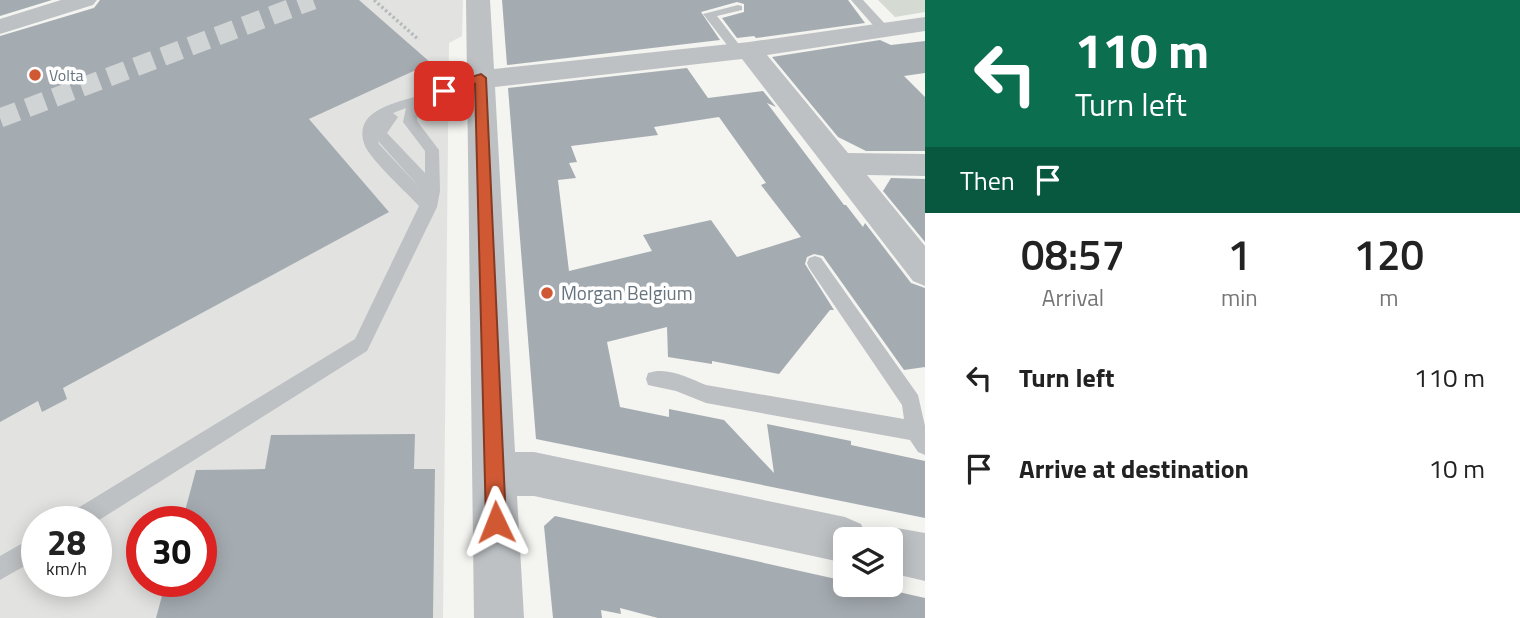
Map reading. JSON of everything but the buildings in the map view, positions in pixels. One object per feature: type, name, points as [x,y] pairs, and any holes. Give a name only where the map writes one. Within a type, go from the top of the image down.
[{"type":"street","points":[[0,27],[85,0]]},
{"type":"street","points":[[478,0],[499,618]]},
{"type":"street","points":[[481,78],[505,78],[743,50],[925,24]]},
{"type":"street","points":[[743,50],[841,164],[925,271]]},
{"type":"street","points":[[841,164],[925,165]]},
{"type":"street","points":[[494,474],[534,474],[833,537]]},
{"type":"street","points":[[903,552],[925,557]]},
{"type":"lane","points":[[857,0],[883,29]]},
{"type":"lane","points":[[738,8],[709,14],[743,50]]},
{"type":"lane","points":[[430,199],[380,134],[386,121],[418,103],[481,78]]},
{"type":"lane","points":[[102,506],[361,345],[430,199],[432,150],[410,122],[418,103]]},
{"type":"lane","points":[[655,379],[677,382],[706,394],[921,438],[911,402],[815,263]]},
{"type":"lane","points":[[0,569],[21,556]]},
{"type":"path","points":[[374,0],[419,40]]},
{"type":"shaded area","points":[[117,0],[463,0],[462,36],[449,43],[443,618],[0,618],[0,38]]},
{"type":"shaded area","points":[[878,0],[925,0],[925,12],[895,17]]},
{"type":"tunnel","points":[[0,118],[313,0]]},
{"type":"place","name":"Volta","points":[[35,75]]},
{"type":"place","name":"Morgan Belgium","points":[[547,293]]},
{"type":"route","points":[[444,91],[481,78],[496,522]]}]
